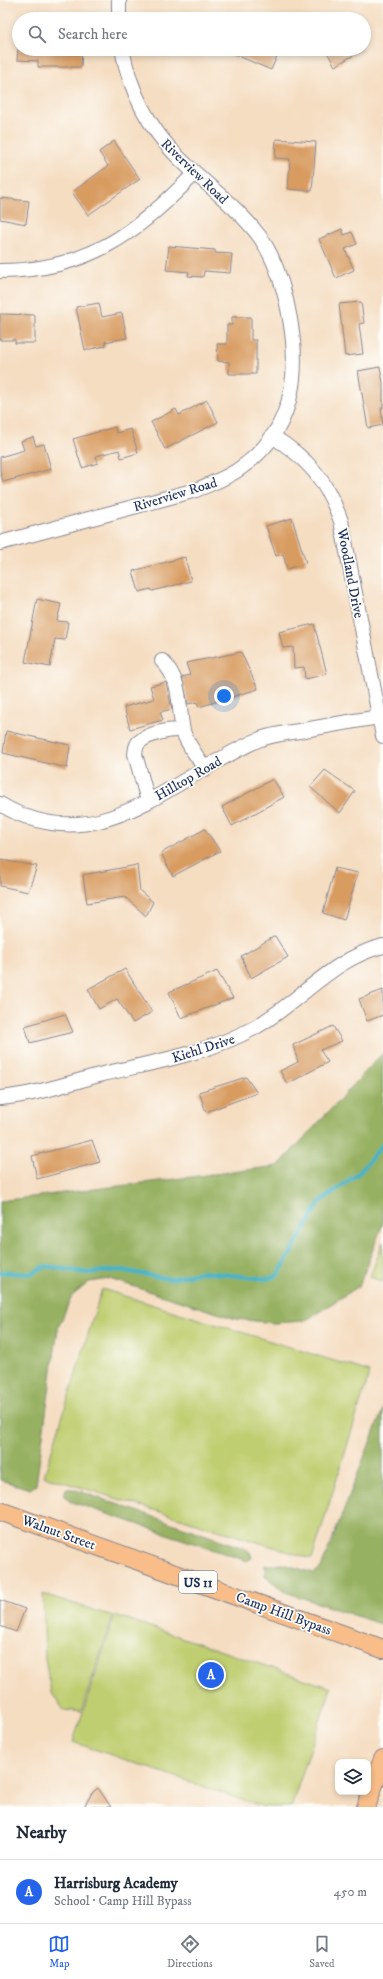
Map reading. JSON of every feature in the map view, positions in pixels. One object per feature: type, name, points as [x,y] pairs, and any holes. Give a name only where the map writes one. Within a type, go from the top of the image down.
[{"type":"main road","name":"Walnut Street","points":[[0,1511],[117,1553]]},
{"type":"main road","name":"Camp Hill Bypass","points":[[117,1553],[383,1648]]},
{"type":"main road","points":[[366,1807],[382,1766]]},
{"type":"street","points":[[119,0],[119,12]]},
{"type":"street","name":"Riverview Road","points":[[0,543],[196,490],[225,478],[242,468],[253,459],[272,436],[284,417],[291,398],[295,360],[293,333],[286,294],[277,269],[260,237],[220,194],[178,157],[159,136],[144,114],[133,92],[124,56]]},
{"type":"street","points":[[0,271],[45,268],[71,260],[109,245],[155,213],[195,173]]},
{"type":"street","name":"Woodland Drive","points":[[272,436],[303,458],[332,496],[341,521],[383,736]]},
{"type":"street","points":[[162,661],[171,669],[178,696],[183,731],[205,769]]},
{"type":"street","name":"Hilltop Road","points":[[0,804],[32,819],[68,825],[88,824],[127,812],[234,752],[269,736],[380,717]]},
{"type":"street","points":[[148,801],[135,754],[136,746],[139,742],[168,729],[183,731]]},
{"type":"street","name":"Kiehl Drive","points":[[0,1098],[28,1095],[103,1074],[181,1056],[228,1041],[268,1020],[329,971],[351,958],[383,946]]},
{"type":"green space","points":[[383,1053],[383,1223],[359,1286],[305,1321],[274,1323],[236,1319],[110,1279],[89,1282],[72,1296],[58,1328],[36,1485],[30,1489],[0,1480],[0,1201],[278,1166]]},
{"type":"green space","points":[[383,1242],[383,1282],[370,1277]]},
{"type":"green space","points":[[102,1289],[370,1372],[312,1559],[44,1476]]},
{"type":"green space","points":[[383,1409],[383,1625],[285,1592],[265,1576],[265,1565],[283,1564],[314,1573],[321,1568]]},
{"type":"green space","points":[[65,1489],[73,1489],[244,1548],[250,1552],[252,1558],[247,1561],[69,1501],[63,1495]]},
{"type":"green space","points":[[43,1594],[113,1616],[81,1712],[64,1710],[51,1692],[45,1659]]},
{"type":"green space","points":[[115,1615],[331,1688],[291,1807],[264,1807],[73,1742]]},
{"type":"building","points":[[17,56],[82,56],[81,67],[38,67],[38,61],[17,60]]},
{"type":"building","points":[[238,56],[277,56],[271,70]]},
{"type":"building","points":[[329,56],[352,56],[335,66]]},
{"type":"building","points":[[276,139],[316,142],[312,191],[288,189],[290,159],[275,158]]},
{"type":"building","points":[[114,141],[140,179],[88,215],[72,192],[108,166],[99,152]]},
{"type":"building","points":[[0,198],[29,201],[26,224],[0,219]]},
{"type":"building","points":[[342,229],[344,235],[352,232],[357,244],[345,249],[354,270],[336,278],[319,239]]},
{"type":"building","points":[[169,246],[215,250],[215,253],[232,254],[230,273],[204,271],[203,277],[188,276],[189,272],[166,270]]},
{"type":"building","points":[[361,302],[364,323],[359,324],[363,354],[345,356],[339,304]]},
{"type":"building","points":[[99,303],[102,317],[122,313],[127,338],[105,342],[106,346],[85,350],[76,307]]},
{"type":"building","points":[[0,314],[35,315],[35,343],[15,343],[15,340],[0,340]]},
{"type":"building","points":[[232,317],[251,317],[251,340],[256,340],[256,374],[229,374],[229,362],[218,361],[217,344],[227,344],[227,325],[232,325]]},
{"type":"building","points":[[380,367],[383,382],[383,408],[381,408],[383,425],[368,428],[358,371]]},
{"type":"building","points":[[207,400],[218,422],[165,449],[151,422],[176,409],[179,415]]},
{"type":"building","points":[[115,427],[116,433],[131,429],[138,453],[121,458],[119,450],[96,456],[98,463],[82,468],[73,439]]},
{"type":"building","points":[[33,437],[36,446],[44,444],[51,469],[3,482],[0,470],[0,457],[24,450],[21,441]]},
{"type":"building","points":[[292,518],[306,563],[287,569],[283,554],[276,556],[266,526]]},
{"type":"building","points":[[185,557],[191,581],[152,591],[151,589],[139,592],[133,571]]},
{"type":"building","points":[[37,599],[61,604],[57,621],[68,622],[65,640],[55,639],[50,667],[25,662]]},
{"type":"building","points":[[314,624],[327,674],[305,679],[304,667],[294,668],[293,647],[283,648],[279,632]]},
{"type":"building","points":[[241,652],[258,689],[199,707],[197,702],[188,704],[182,677],[190,675],[186,663]]},
{"type":"building","points":[[166,682],[172,709],[160,712],[163,720],[130,729],[124,707],[154,699],[150,686]]},
{"type":"building","points":[[6,731],[70,745],[67,768],[3,753]]},
{"type":"building","points":[[325,770],[355,791],[340,813],[310,787]]},
{"type":"building","points":[[273,779],[284,797],[232,826],[222,807]]},
{"type":"building","points":[[205,829],[220,851],[173,876],[161,853]]},
{"type":"building","points":[[0,860],[37,866],[28,892],[0,886]]},
{"type":"building","points":[[137,865],[140,891],[153,902],[146,916],[125,897],[87,903],[83,875]]},
{"type":"building","points":[[335,868],[358,873],[344,920],[323,913]]},
{"type":"building","points":[[275,936],[288,957],[251,978],[241,956]]},
{"type":"building","points":[[125,969],[152,1012],[133,1023],[117,999],[99,1009],[88,989]]},
{"type":"building","points":[[217,971],[233,998],[181,1018],[169,992]]},
{"type":"building","points":[[383,990],[383,1015],[367,1021],[359,999]]},
{"type":"building","points":[[65,1014],[73,1032],[30,1043],[25,1026]]},
{"type":"building","points":[[333,1026],[342,1041],[320,1050],[328,1062],[287,1084],[280,1071],[298,1062],[293,1045]]},
{"type":"building","points":[[246,1077],[257,1093],[206,1112],[199,1092]]},
{"type":"building","points":[[92,1140],[100,1162],[37,1179],[32,1156]]},
{"type":"building","points":[[0,1600],[25,1609],[16,1632],[0,1626]]},
{"type":"building","points":[[98,1788],[111,1807],[84,1807],[92,1793]]},
{"type":"waterway","points":[[0,1272],[30,1274],[46,1266],[87,1273],[120,1270],[170,1279],[203,1272],[267,1279],[278,1275],[320,1202],[360,1172],[383,1144]]},
{"type":"place","name":"Harrisburg Academy","points":[[211,1675]]}]
